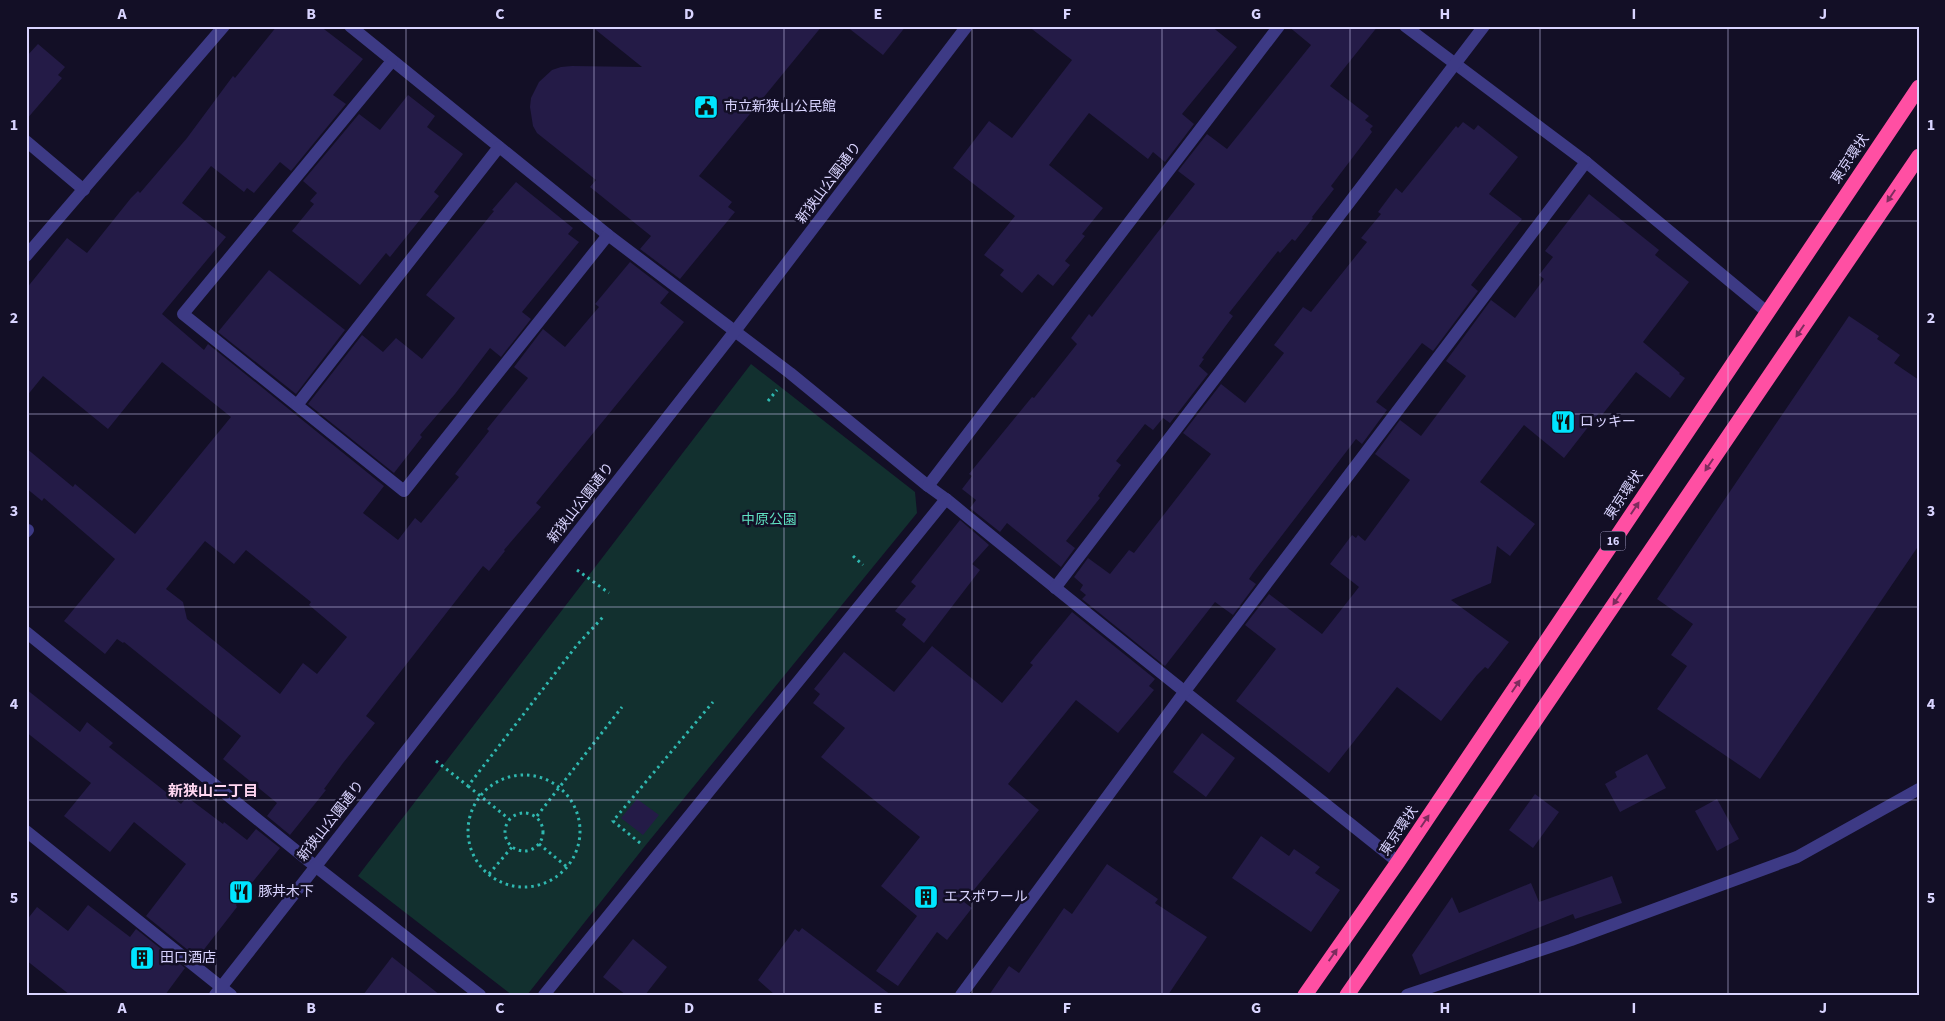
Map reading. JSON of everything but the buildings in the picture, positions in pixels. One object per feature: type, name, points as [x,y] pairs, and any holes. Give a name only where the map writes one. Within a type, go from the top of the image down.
[{"type":"highway","name":"東京環状","points":[[1305,995],[1398,862],[1919,87]]},
{"type":"highway","points":[[1352,993],[1426,881],[1919,156]]},
{"type":"street","points":[[26,256],[224,26]]},
{"type":"street","points":[[350,26],[392,62],[608,235],[790,373],[928,486],[1398,862]]},
{"type":"street","name":"新狭山公園通り","points":[[222,992],[315,866],[735,331],[966,26]]},
{"type":"street","points":[[928,486],[1279,26]]},
{"type":"street","points":[[1405,26],[1586,162],[1767,312]]},
{"type":"street","points":[[1055,588],[1484,26]]},
{"type":"street","points":[[392,62],[183,314],[404,490],[608,235]]},
{"type":"street","points":[[26,141],[84,190]]},
{"type":"street","points":[[297,405],[499,146]]},
{"type":"street","points":[[961,995],[1185,691],[1586,162]]},
{"type":"street","points":[[544,995],[946,499]]},
{"type":"street","points":[[26,632],[315,866],[480,995]]},
{"type":"street","points":[[1408,995],[1571,940],[1797,857],[1919,789]]},
{"type":"street","points":[[26,831],[222,992]]},
{"type":"path","points":[[559,556],[581,574],[609,592]]},
{"type":"path","points":[[468,786],[577,645],[603,617]]},
{"type":"path","points":[[645,846],[612,821],[712,702]]},
{"type":"path","points":[[537,816],[622,707]]},
{"type":"path","points":[[436,761],[509,819]]},
{"type":"path","points":[[519,775],[534,775],[560,788],[569,796],[575,807],[580,832],[574,856],[568,867],[544,883],[530,886],[515,886],[501,882],[488,874],[475,857],[468,836],[473,807],[481,795],[504,778],[519,775]]},
{"type":"path","points":[[522,812],[537,816],[544,830],[539,844],[526,851],[512,847],[504,834],[505,826],[509,819],[515,814],[522,812]]},
{"type":"path","points":[[539,844],[568,867]]},
{"type":"path","points":[[488,874],[512,847]]},
{"type":"green space","name":"中原公園","points":[[751,364],[915,492],[917,513],[645,846],[527,995],[512,995],[358,876]]},
{"type":"place","name":"市立新狭山公民館","points":[[706,107]]},
{"type":"place","name":"ロッキー","points":[[1563,422]]},
{"type":"place","name":"豚丼木下","points":[[241,892]]},
{"type":"place","name":"エスポワール","points":[[926,897]]},
{"type":"place","name":"田口酒店","points":[[142,958]]},
{"type":"district","name":"新狭山二丁目","points":[[213,791]]}]
